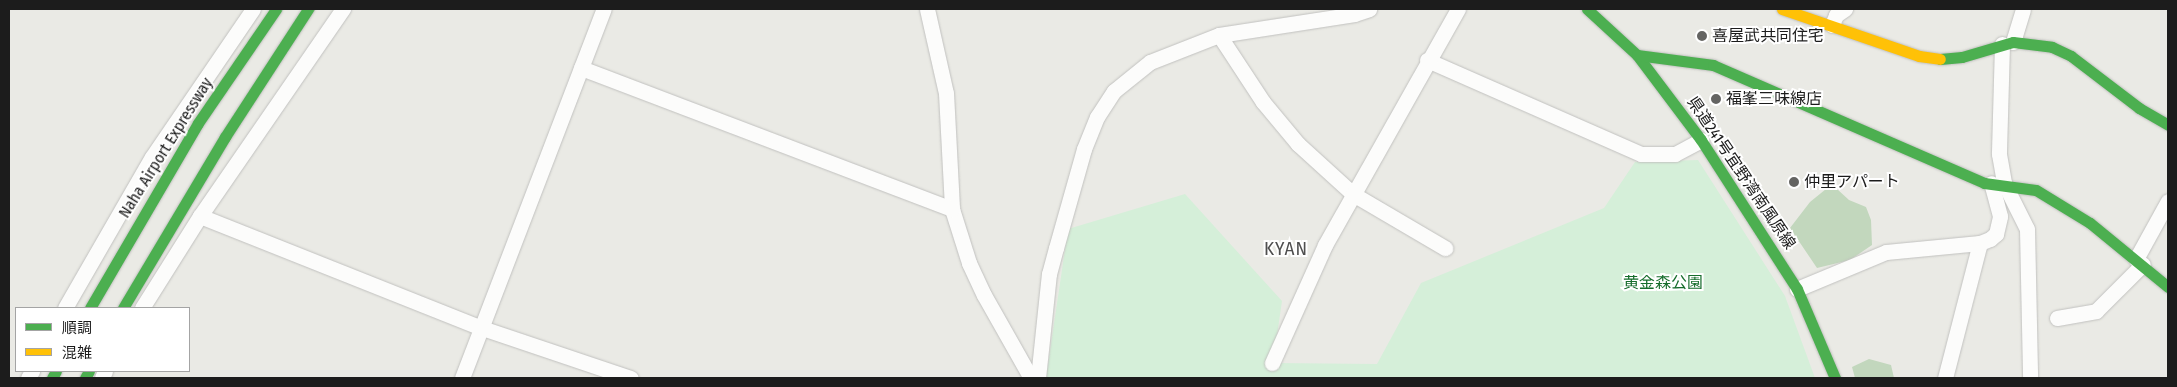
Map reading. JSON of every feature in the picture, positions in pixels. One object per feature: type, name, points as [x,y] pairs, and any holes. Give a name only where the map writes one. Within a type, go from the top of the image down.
[{"type":"main road","name":"Naha Airport Expressway","points":[[91,307],[198,123],[276,9]]},
{"type":"main road","points":[[124,307],[224,137],[308,9]]},
{"type":"main road","name":"県道241号宜野湾南風原線","points":[[1586,9],[1637,55],[1701,140],[1797,289],[1836,378]]},
{"type":"main road","points":[[1782,9],[1919,56],[1942,59],[1962,57],[2008,43],[2031,42],[2071,56],[2140,108],[2168,125]]},
{"type":"main road","points":[[1637,55],[1713,65],[1795,98],[1906,150],[1998,183],[2036,190],[2090,223],[2139,261],[2168,287]]},
{"type":"street","points":[[66,307],[152,157],[253,9]]},
{"type":"street","points":[[143,307],[200,216],[343,9]]},
{"type":"street","points":[[462,378],[604,9]]},
{"type":"street","points":[[927,9],[946,93],[952,210],[969,263],[984,295],[1031,378]]},
{"type":"street","points":[[1038,378],[1049,274],[1084,149],[1097,117],[1114,91],[1144,66],[1177,49],[1219,34],[1354,14],[1369,9]]},
{"type":"street","points":[[1272,363],[1325,245],[1427,60],[1458,9]]},
{"type":"street","points":[[1832,25],[1836,14],[1845,9]]},
{"type":"street","points":[[1797,289],[1886,252],[1980,243],[1996,234],[2000,226],[1998,154],[2008,43],[2023,9]]},
{"type":"street","points":[[1219,34],[1263,102],[1298,144],[1353,194],[1445,248]]},
{"type":"street","points":[[1427,60],[1641,154],[1675,154],[1701,140]]},
{"type":"street","points":[[581,68],[925,202],[952,210]]},
{"type":"street","points":[[1998,183],[2027,230],[2030,378]]},
{"type":"street","points":[[2057,318],[2096,311],[2139,261],[2166,212]]},
{"type":"street","points":[[200,216],[482,328],[631,378]]},
{"type":"street","points":[[1944,378],[1980,243]]},
{"type":"green space","name":"黄金森公園","points":[[1698,160],[1785,296],[1815,378],[1046,378],[1068,229],[1185,194],[1282,301],[1273,363],[1377,364],[1421,283],[1604,208],[1635,162]]},
{"type":"green space","points":[[1826,189],[1837,189],[1849,200],[1866,207],[1871,220],[1872,245],[1850,260],[1817,268],[1790,228],[1810,202]]},
{"type":"green space","points":[[1869,359],[1891,365],[1894,378],[1855,378],[1852,367]]},
{"type":"traffic: fast","points":[[91,307],[198,123],[276,9]]},
{"type":"traffic: fast","points":[[124,307],[225,137],[308,9]]},
{"type":"traffic: fast","points":[[1587,9],[1637,55],[1701,140],[1797,289],[1835,378]]},
{"type":"traffic: fast","points":[[1940,59],[1962,57],[2013,42],[2052,47],[2071,56],[2139,108],[2168,125]]},
{"type":"traffic: fast","points":[[1637,55],[1713,65],[1984,183],[2036,190],[2090,223],[2168,287]]},
{"type":"traffic: fast","points":[[52,378],[55,372]]},
{"type":"traffic: fast","points":[[85,378],[88,372]]},
{"type":"traffic: slow","points":[[1782,9],[1919,56],[1940,59]]},
{"type":"place","name":"喜屋武共同住宅","points":[[1702,36]]},
{"type":"place","name":"福峯三味線店","points":[[1716,99]]},
{"type":"place","name":"仲里アパート","points":[[1794,182]]},
{"type":"district","name":"KYAN","points":[[1286,249]]}]
